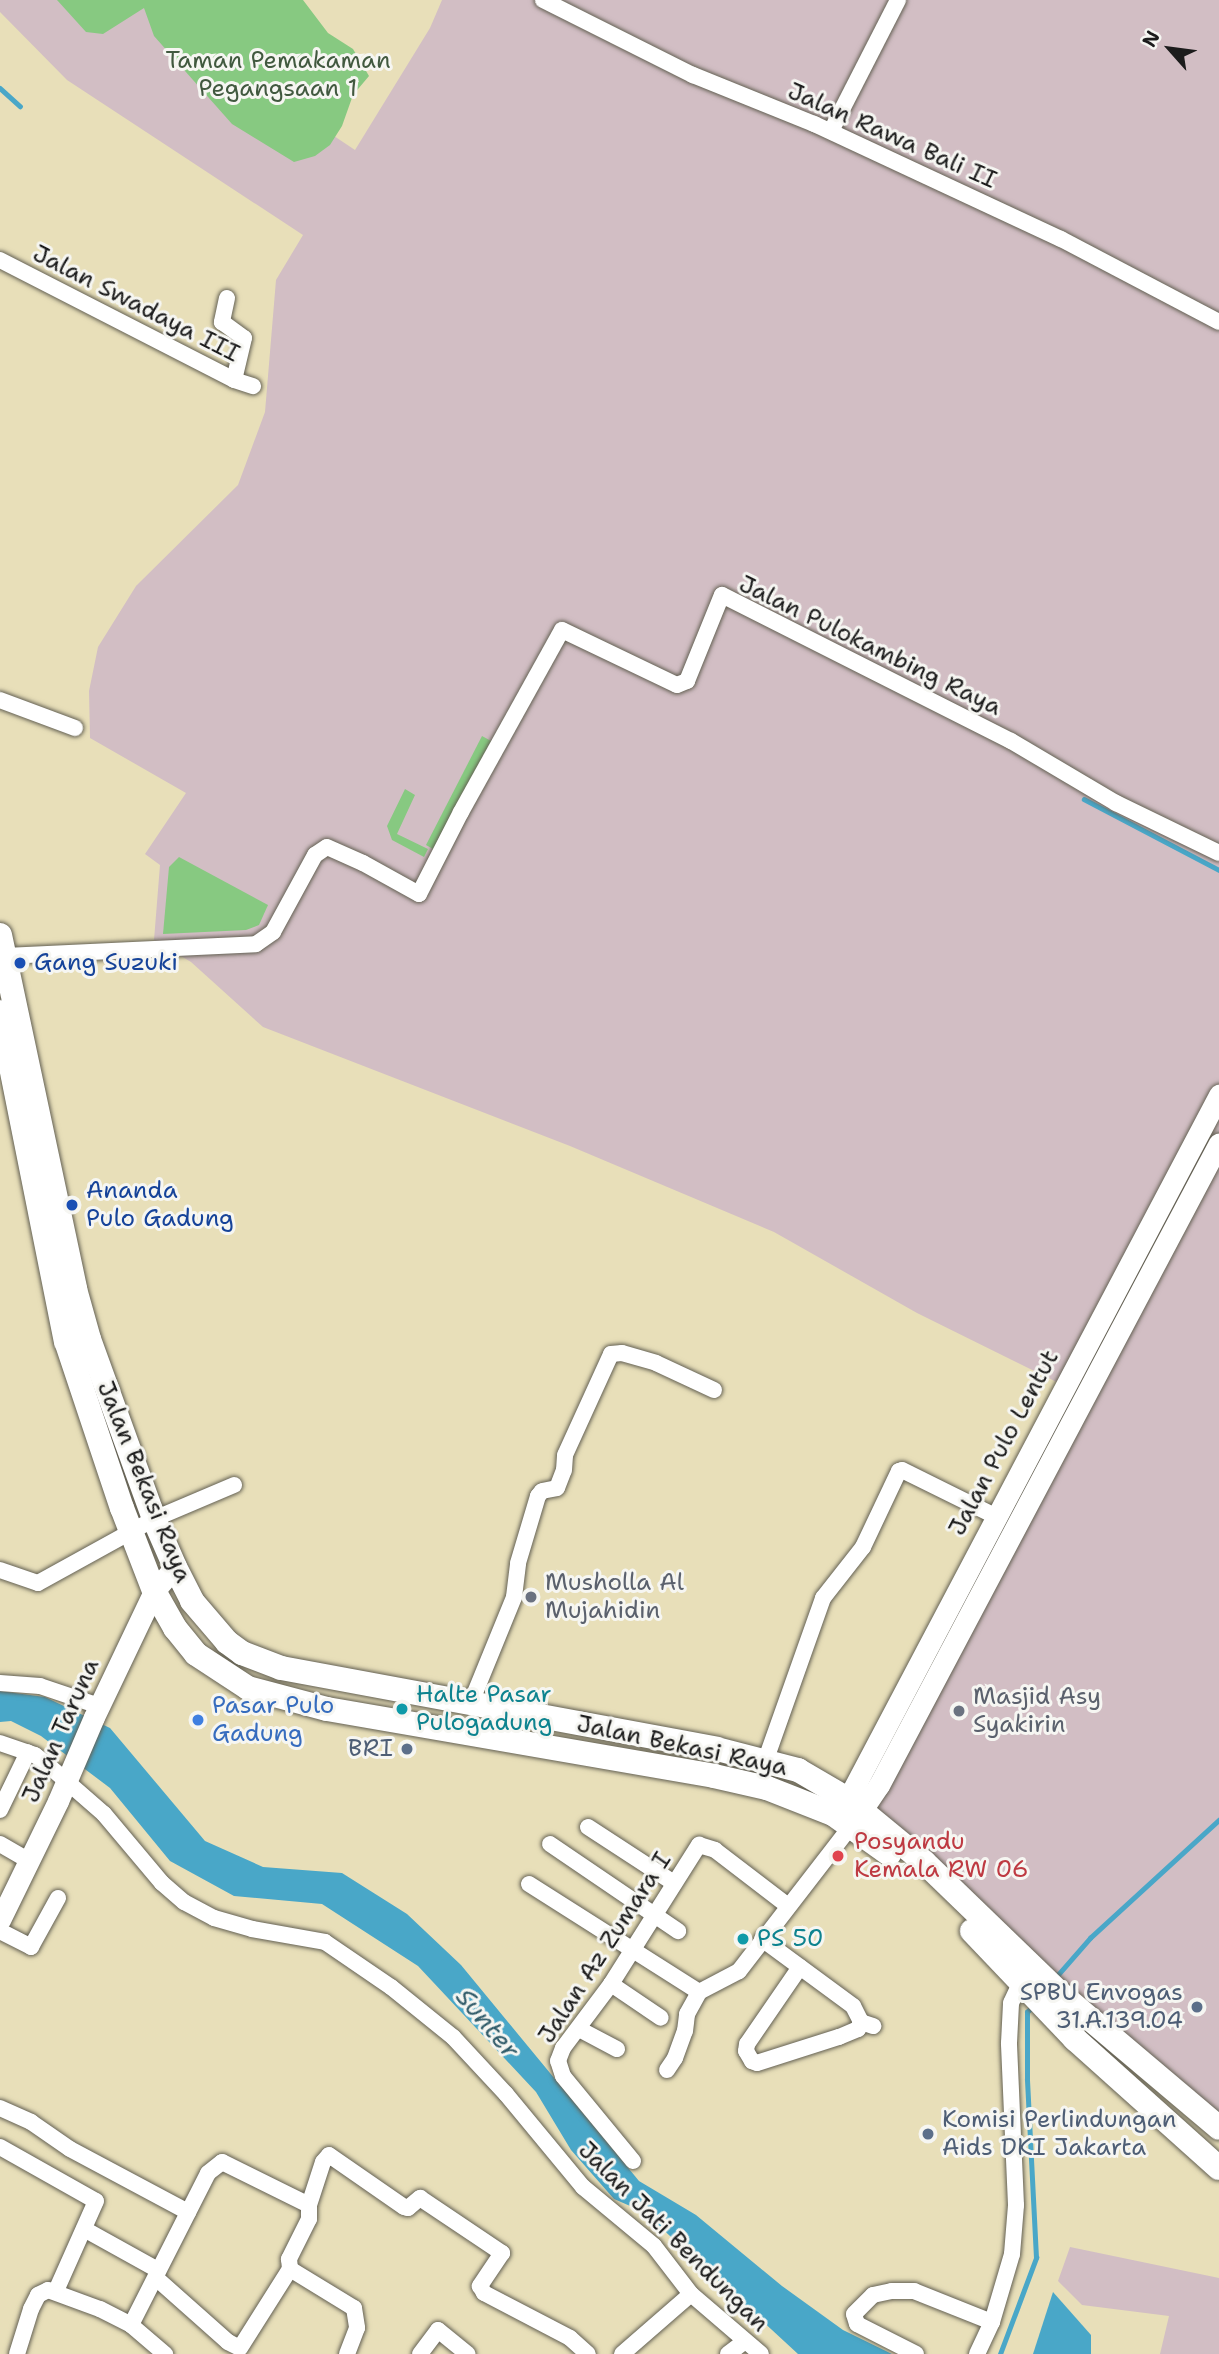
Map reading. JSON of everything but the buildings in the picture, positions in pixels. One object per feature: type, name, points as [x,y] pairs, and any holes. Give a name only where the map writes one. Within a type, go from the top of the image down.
[{"type":"main road","name":"Jalan Bekasi Raya","points":[[3,946],[83,1318],[154,1519],[175,1567],[203,1615],[242,1653],[281,1668],[766,1759],[798,1770],[847,1818]]},
{"type":"main road","name":"Jalan Bekasi Raya","points":[[0,1012],[8,1102],[65,1340],[154,1591],[175,1628],[210,1666],[247,1688],[338,1712],[739,1782],[779,1793],[847,1818],[924,1862],[1028,1980],[1219,2128]]},
{"type":"main road","name":"Jalan Bekasi Raya","points":[[1058,2004],[1084,2047],[1219,2168]]},
{"type":"street","name":"Jalan Rawa Bali II","points":[[543,0],[693,75],[831,131],[1061,239],[1219,322]]},
{"type":"street","points":[[831,131],[898,0]]},
{"type":"street","name":"Jalan Swadaya III","points":[[0,260],[234,380],[253,386]]},
{"type":"street","points":[[227,298],[222,322],[244,338],[234,380]]},
{"type":"street","name":"Jalan Pulokambing Raya","points":[[3,946],[256,944],[273,932],[315,855],[327,847],[363,863],[419,894],[562,630],[677,685],[687,681],[722,596],[1011,741],[1116,803],[1219,853]]},
{"type":"street","points":[[0,700],[75,728]]},
{"type":"street","name":"Jalan Pulo Lentut","points":[[847,1818],[995,1516],[1219,1095]]},
{"type":"street","name":"Jalan Pulo Lentut","points":[[847,1818],[898,1749],[1219,1143]]},
{"type":"street","points":[[470,1704],[514,1597],[518,1563],[538,1496],[542,1491],[557,1488],[564,1470],[565,1455],[613,1353],[656,1363],[714,1390]]},
{"type":"street","points":[[766,1759],[823,1598],[863,1546],[899,1471],[902,1470],[995,1516]]},
{"type":"street","points":[[0,1570],[38,1583],[154,1519],[234,1485]]},
{"type":"street","name":"Jalan Taruna","points":[[1,1920],[154,1591],[175,1567]]},
{"type":"street","points":[[0,1682],[40,1686],[96,1711]]},
{"type":"street","name":"Jalan Jati Bendungan","points":[[0,1743],[27,1752],[69,1776],[162,1883],[184,1902],[214,1918],[252,1929],[325,1942],[373,1973],[453,2037],[506,2094],[583,2187],[654,2246],[691,2294],[761,2354]]},
{"type":"street","points":[[2,1801],[27,1752]]},
{"type":"street","points":[[667,2070],[675,2058],[685,2031],[687,2014],[699,1992],[739,1971],[847,1818]]},
{"type":"street","points":[[588,1827],[674,1884]]},
{"type":"street","points":[[0,1844],[29,1861]]},
{"type":"street","points":[[550,1844],[678,1931]]},
{"type":"street","name":"Jalan Az Zumara I","points":[[632,2161],[563,2076],[558,2065],[563,2048],[611,1984],[674,1884],[703,1844],[728,1859],[787,1905]]},
{"type":"street","points":[[529,1884],[699,1992]]},
{"type":"street","points":[[1,1920],[31,1947],[58,1898]]},
{"type":"street","points":[[761,1939],[800,1966],[853,2006],[867,2024],[855,2031],[757,2063],[749,2057],[747,2044],[800,1966]]},
{"type":"street","points":[[977,2354],[992,2322],[1012,2254],[1016,2206],[1009,2043],[1011,2003],[1028,1980]]},
{"type":"street","points":[[611,1984],[661,2018]]},
{"type":"street","points":[[579,2029],[617,2049]]},
{"type":"street","points":[[0,2108],[30,2122],[70,2149],[188,2212]]},
{"type":"street","points":[[0,2147],[96,2201],[57,2291]]},
{"type":"street","points":[[84,2229],[157,2274],[228,2342],[243,2346],[290,2269],[289,2259],[309,2219],[309,2205],[323,2162],[328,2155],[333,2156],[404,2207],[408,2208],[420,2197],[500,2251],[500,2258],[480,2286],[484,2293],[570,2338],[588,2354]]},
{"type":"street","points":[[131,2325],[208,2173],[222,2162],[309,2205]]},
{"type":"street","points":[[290,2269],[354,2308],[357,2328],[346,2354]]},
{"type":"street","points":[[18,2354],[38,2295],[48,2290],[57,2291],[131,2325],[165,2354]]},
{"type":"street","points":[[916,2354],[854,2321],[854,2314],[866,2300],[892,2291],[914,2291],[992,2322]]},
{"type":"street","points":[[622,2354],[691,2294]]},
{"type":"street","points":[[420,2354],[438,2330],[468,2354]]},
{"type":"street","points":[[728,2354],[744,2342]]},
{"type":"shaded area","points":[[0,0],[173,0],[307,118],[355,150],[430,28],[442,0],[1219,0],[1219,2127],[877,1809],[1087,1397],[917,1313],[774,1232],[570,1146],[263,1027],[191,962],[154,940],[160,865],[145,854],[186,793],[90,738],[89,691],[98,647],[136,586],[238,485],[265,412],[276,280],[303,235],[67,80],[0,12]]},
{"type":"shaded area","points":[[1070,2247],[1219,2278],[1219,2354],[1160,2354],[1169,2316],[1082,2305],[1058,2281]]},
{"type":"green space","name":"Taman Pemakaman Pegangsaan 1","points":[[57,0],[303,0],[328,33],[353,49],[369,76],[353,95],[342,126],[330,145],[315,156],[294,162],[232,124],[154,36],[144,8],[103,34],[86,32]]},
{"type":"green space","points":[[482,736],[491,741],[433,849],[426,845]]},
{"type":"green space","points":[[405,789],[415,795],[397,834],[428,849],[424,857],[392,840],[387,826]]},
{"type":"green space","points":[[179,857],[268,905],[259,925],[246,930],[163,934],[169,867]]},
{"type":"water","name":"Sunter","points":[[0,1691],[45,1697],[110,1728],[205,1841],[263,1867],[342,1873],[407,1914],[461,1965],[639,2181],[696,2215],[782,2286],[843,2330],[892,2354],[798,2354],[644,2212],[614,2199],[571,2150],[536,2092],[418,1966],[322,1904],[234,1896],[170,1861],[110,1788],[41,1736],[11,1721],[0,1722]]},
{"type":"water","points":[[1053,2292],[1091,2335],[1091,2354],[1033,2354]]},
{"type":"waterway","points":[[0,88],[20,106]]},
{"type":"waterway","points":[[1084,799],[1219,870]]},
{"type":"waterway","points":[[1056,1977],[1090,1938],[1219,1820]]},
{"type":"waterway","points":[[1000,2354],[1036,2258],[1027,2079],[1027,2012],[1033,2006]]},
{"type":"place","name":"Gang Suzuki","points":[[20,963]]},
{"type":"place","name":"Ananda Pulo Gadung","points":[[72,1205]]},
{"type":"place","name":"Musholla Al Mujahidin","points":[[531,1597]]},
{"type":"place","name":"Halte Pasar Pulogadung","points":[[402,1709]]},
{"type":"place","name":"Masjid Asy Syakirin","points":[[959,1711]]},
{"type":"place","name":"Pasar Pulo Gadung","points":[[198,1720]]},
{"type":"place","name":"BRI","points":[[407,1749]]},
{"type":"place","name":"Posyandu Kemala RW 06","points":[[838,1856]]},
{"type":"place","name":"PS 50","points":[[743,1939]]},
{"type":"place","name":"SPBU Envogas 31.A.139.04","points":[[1197,2007]]},
{"type":"place","name":"Komisi Perlindungan Aids DKI Jakarta","points":[[928,2134]]}]
